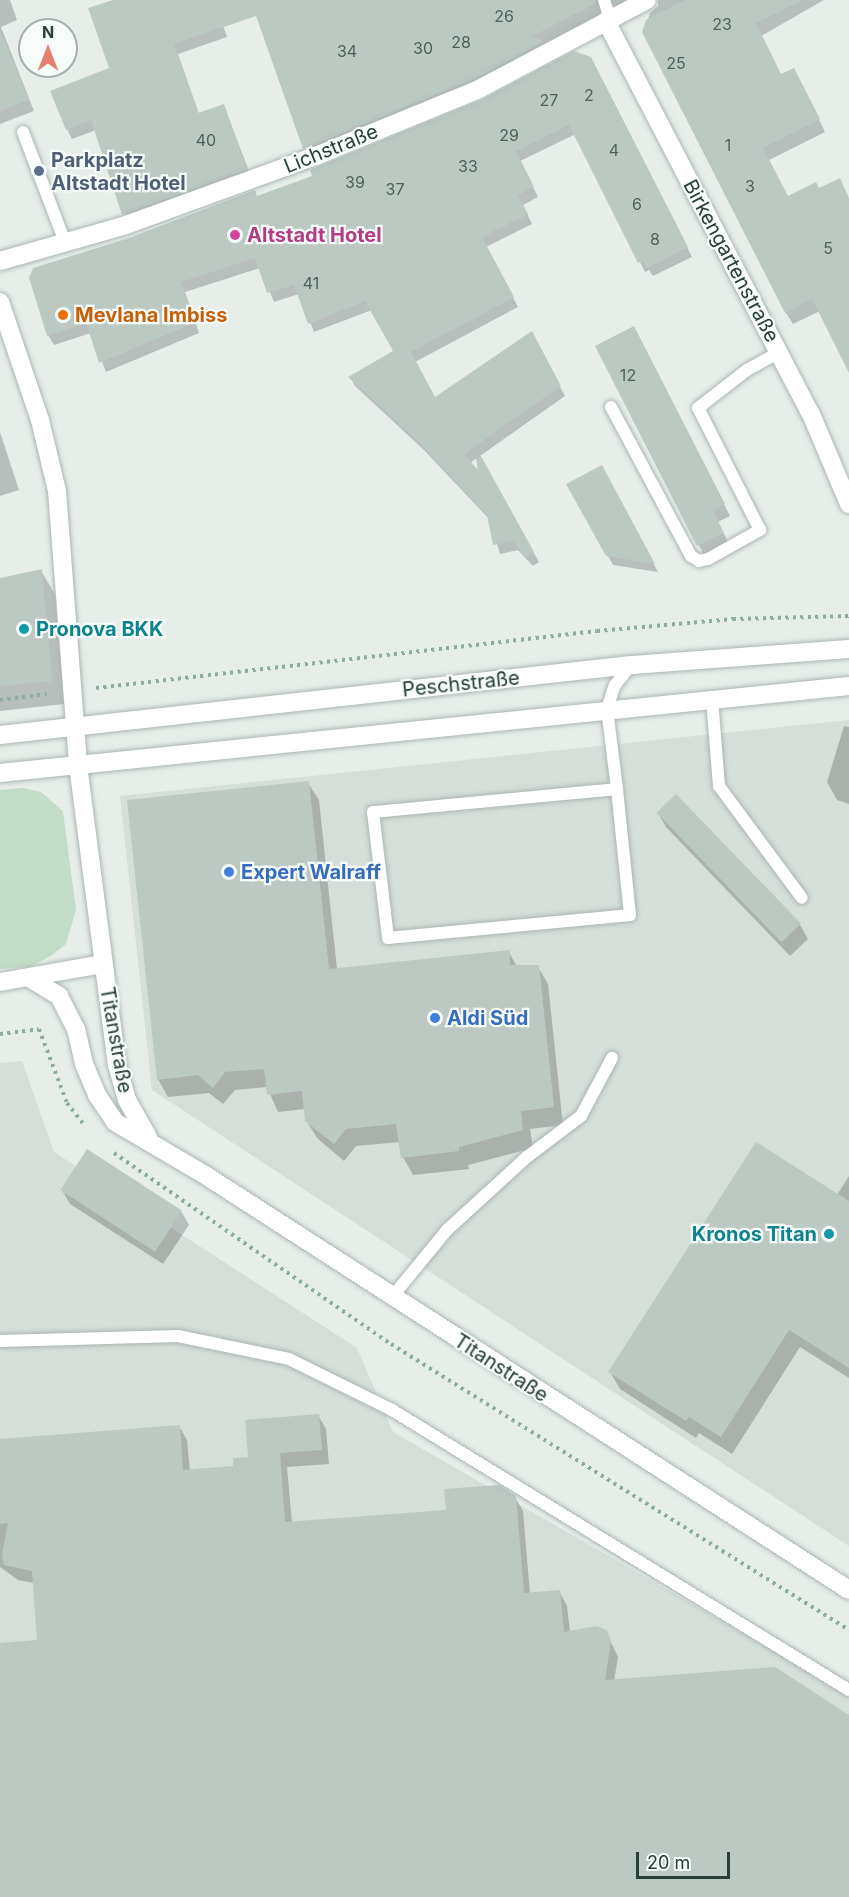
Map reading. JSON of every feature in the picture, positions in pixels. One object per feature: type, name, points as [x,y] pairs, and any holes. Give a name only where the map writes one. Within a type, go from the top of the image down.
[{"type":"street","name":"Lichstraße","points":[[0,261],[126,225],[316,156],[479,88],[647,0]]},
{"type":"street","name":"Birkengartenstraße","points":[[608,20],[811,414],[849,504]]},
{"type":"street","name":"Titanstraße","points":[[0,302],[40,420],[57,491],[78,765],[117,1065],[126,1100],[154,1144]]},
{"type":"street","name":"Peschstraße","points":[[0,735],[631,666],[849,649]]},
{"type":"street","name":"Peschstraße","points":[[0,773],[849,686]]},
{"type":"street","points":[[0,982],[31,979],[103,964]]},
{"type":"street","name":"Titanstraße","points":[[31,979],[59,996],[76,1029],[84,1064],[97,1095],[115,1122],[154,1144],[849,1590]]},
{"type":"lane","points":[[604,0],[608,20]]},
{"type":"lane","points":[[23,132],[65,242]]},
{"type":"lane","points":[[612,407],[691,556],[699,561],[708,559],[760,530],[698,408],[747,370],[779,352]]},
{"type":"lane","points":[[617,789],[373,812],[388,938],[630,915],[617,789],[607,709],[615,685],[631,666]]},
{"type":"lane","points":[[712,699],[719,786],[802,898]]},
{"type":"lane","points":[[392,1297],[447,1230],[527,1157],[581,1116],[612,1058]]},
{"type":"lane","points":[[0,1341],[178,1336],[289,1359],[392,1410],[849,1690]]},
{"type":"path","points":[[0,699],[597,631],[733,619],[849,616]]},
{"type":"path","points":[[0,1034],[39,1029],[67,1103],[91,1134]]},
{"type":"path","points":[[106,1146],[391,1344],[849,1630]]},
{"type":"shaded area","points":[[849,720],[849,1546],[152,1090],[120,796]]},
{"type":"shaded area","points":[[22,1061],[54,1152],[357,1348],[393,1432],[849,1694],[849,1897],[0,1897],[0,1063]]},
{"type":"green space","points":[[23,788],[41,792],[63,811],[76,910],[66,944],[52,955],[32,966],[0,969],[0,790]]},
{"type":"building","points":[[113,0],[596,0],[596,3],[531,37],[545,41],[474,79],[303,149],[256,16],[174,44],[198,113],[224,104],[247,169],[122,215],[91,120],[66,130],[50,91],[109,68],[88,8]]},
{"type":"building","points":[[685,0],[803,0],[756,23],[781,74],[794,68],[820,119],[763,148],[788,196],[816,182],[819,188],[840,178],[849,198],[849,373],[812,299],[785,313],[642,32],[646,20]]},
{"type":"building","points":[[0,30],[29,100],[0,111]]},
{"type":"building","points":[[574,51],[591,57],[688,247],[647,268],[642,261],[638,263],[569,125],[516,151],[534,187],[518,195],[528,214],[482,237],[514,297],[411,352],[435,397],[532,331],[561,386],[464,454],[478,470],[476,458],[481,456],[534,552],[527,558],[512,541],[493,545],[487,515],[417,440],[348,377],[393,351],[365,301],[308,324],[294,285],[267,293],[255,258],[181,282],[194,323],[99,363],[86,323],[47,336],[29,278],[33,268],[129,238],[255,190],[257,196],[312,176],[310,170],[483,99]]},
{"type":"building","points":[[634,326],[725,504],[713,511],[724,533],[697,546],[595,346]]},
{"type":"building","points":[[602,465],[655,564],[606,556],[566,484]]},
{"type":"building","name":"Pronova BKK","points":[[42,569],[52,681],[0,686],[0,578]]},
{"type":"building","points":[[309,781],[329,969],[510,950],[510,965],[539,965],[554,1107],[521,1111],[523,1130],[459,1147],[459,1151],[401,1158],[396,1124],[346,1129],[334,1144],[305,1121],[302,1091],[267,1095],[264,1069],[225,1072],[213,1088],[198,1075],[157,1080],[127,800]]},
{"type":"building","points":[[676,794],[801,923],[782,942],[657,813]]},
{"type":"building","points":[[756,1142],[849,1201],[849,1368],[789,1330],[721,1437],[689,1417],[686,1421],[608,1372]]},
{"type":"building","points":[[87,1149],[182,1211],[155,1252],[60,1190]]},
{"type":"building","points":[[319,1414],[322,1450],[280,1453],[285,1522],[446,1510],[444,1489],[499,1485],[516,1496],[524,1593],[560,1590],[564,1632],[596,1626],[607,1630],[611,1641],[605,1680],[775,1667],[849,1715],[849,1897],[0,1897],[0,1643],[37,1640],[32,1571],[4,1565],[2,1555],[8,1523],[0,1524],[0,1439],[180,1425],[183,1470],[233,1466],[233,1458],[248,1457],[245,1420]]},
{"type":"place","name":"Parkplatz Altstadt Hotel","points":[[39,171]]},
{"type":"place","name":"Altstadt Hotel","points":[[235,235]]},
{"type":"place","name":"Mevlana Imbiss","points":[[63,315]]},
{"type":"place","name":"Pronova BKK","points":[[24,629]]},
{"type":"place","name":"Expert Walraff","points":[[229,872]]},
{"type":"place","name":"Aldi Süd","points":[[435,1018]]},
{"type":"place","name":"Kronos Titan","points":[[829,1234]]}]
